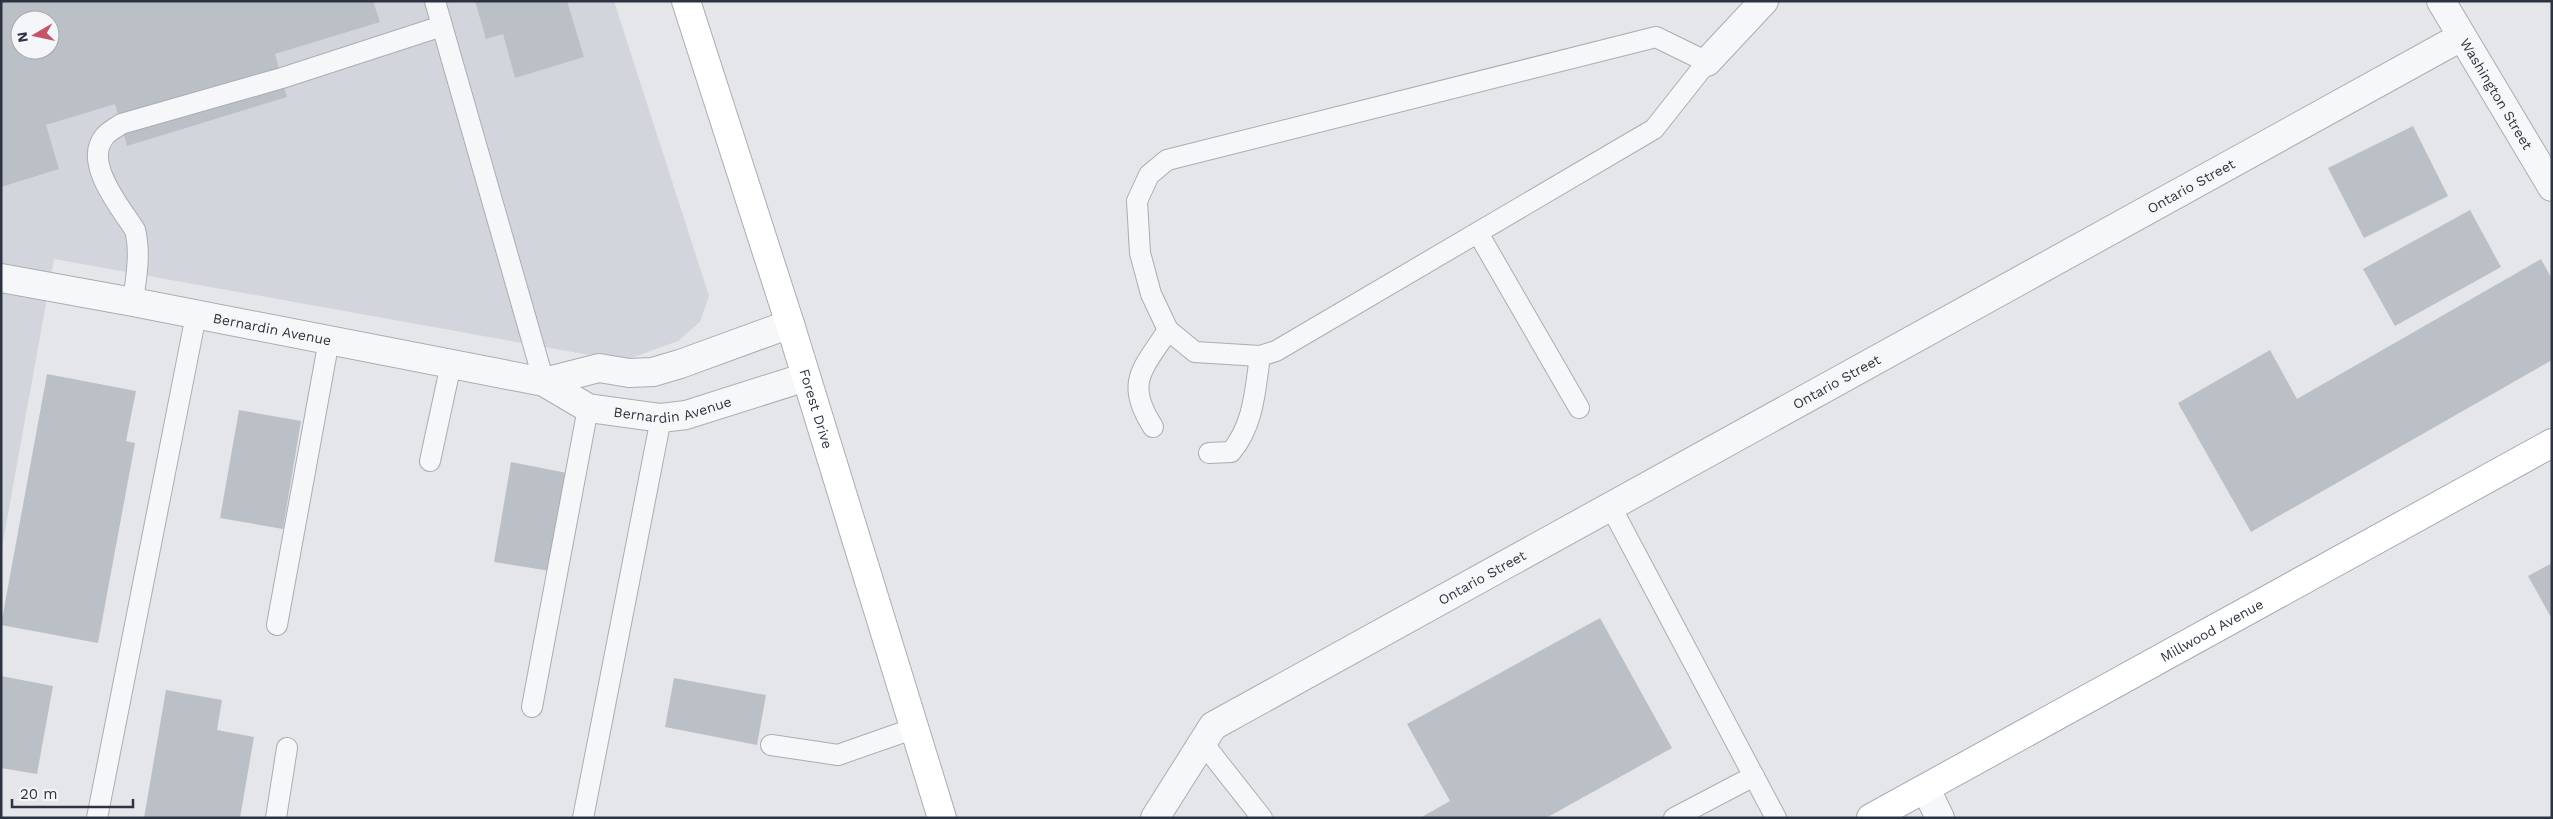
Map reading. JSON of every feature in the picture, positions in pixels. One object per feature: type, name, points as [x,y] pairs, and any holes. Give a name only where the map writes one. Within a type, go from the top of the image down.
[{"type":"main road","name":"Forest Drive","points":[[686,1],[790,324],[942,818]]},
{"type":"main road","name":"Millwood Avenue","points":[[1871,818],[2552,443]]},
{"type":"street","points":[[1707,62],[1764,1]]},
{"type":"street","name":"Washington Street","points":[[2441,1],[2552,187]]},
{"type":"street","name":"Ontario Street","points":[[1208,735],[1611,507],[2461,37]]},
{"type":"street","name":"Bernardin Avenue","points":[[1,278],[544,382],[588,408],[661,418],[686,415],[806,377]]},
{"type":"street","name":"Bernardin Avenue","points":[[544,382],[599,368],[629,373],[653,372],[790,324]]},
{"type":"street","points":[[1155,818],[1208,735]]},
{"type":"street","points":[[1926,789],[1940,818]]},
{"type":"lane","points":[[435,1],[544,382]]},
{"type":"lane","points":[[133,302],[138,248],[135,230],[103,180],[99,151],[104,136],[121,124],[282,78],[442,26]]},
{"type":"lane","points":[[1656,37],[1707,62],[1654,129],[1276,351],[1260,356],[1195,352],[1168,330],[1151,294],[1140,253],[1137,201],[1149,175],[1167,160],[1656,37]]},
{"type":"lane","points":[[1478,232],[1579,408]]},
{"type":"lane","points":[[97,818],[196,315]]},
{"type":"lane","points":[[1153,427],[1141,408],[1139,375],[1168,330]]},
{"type":"lane","points":[[278,625],[328,340]]},
{"type":"lane","points":[[1209,453],[1231,452],[1242,439],[1252,417],[1260,356]]},
{"type":"lane","points":[[430,461],[451,364]]},
{"type":"lane","points":[[532,707],[588,408]]},
{"type":"lane","points":[[583,818],[661,418]]},
{"type":"lane","points":[[1611,507],[1776,818]]},
{"type":"lane","points":[[772,745],[838,755],[914,728]]},
{"type":"lane","points":[[1208,735],[1262,818]]},
{"type":"lane","points":[[276,818],[288,748]]},
{"type":"lane","points":[[1674,818],[1754,776]]},
{"type":"shaded area","points":[[1,1],[614,1],[709,296],[700,322],[678,341],[623,361],[54,259],[1,553]]},
{"type":"building","points":[[1,1],[373,1],[380,22],[275,54],[287,97],[127,146],[115,104],[46,125],[59,169],[1,187]]},
{"type":"building","points":[[475,1],[567,1],[584,57],[515,78],[503,34],[486,39]]},
{"type":"building","points":[[2413,126],[2448,196],[2364,238],[2328,168]]},
{"type":"building","points":[[2470,210],[2501,267],[2395,326],[2363,269]]},
{"type":"building","points":[[2541,259],[2552,279],[2552,360],[2251,532],[2178,403],[2270,350],[2297,399]]},
{"type":"building","points":[[47,374],[136,391],[126,441],[135,443],[98,643],[1,625]]},
{"type":"building","points":[[239,410],[301,421],[283,529],[220,518]]},
{"type":"building","points":[[511,462],[567,473],[550,571],[494,562]]},
{"type":"building","points":[[2552,563],[2552,619],[2528,576]]},
{"type":"building","points":[[1600,618],[1672,748],[1546,818],[1420,818],[1450,801],[1407,724]]},
{"type":"building","points":[[1,676],[53,686],[37,774],[1,768]]},
{"type":"building","points":[[674,678],[766,695],[757,745],[665,727]]},
{"type":"building","points":[[166,690],[222,700],[217,730],[254,737],[240,818],[144,818]]}]
